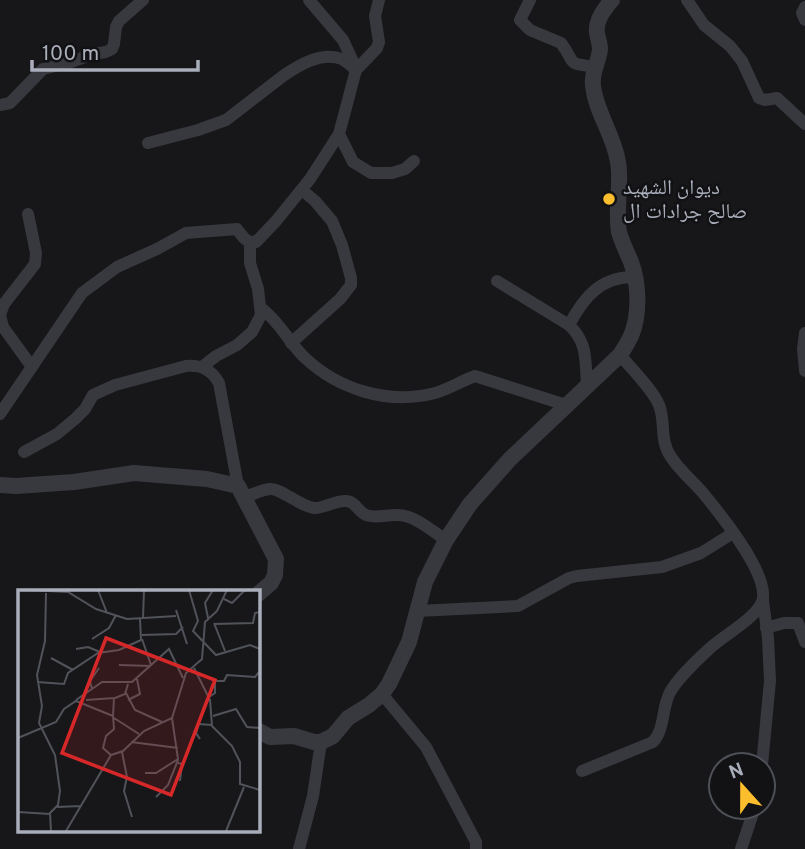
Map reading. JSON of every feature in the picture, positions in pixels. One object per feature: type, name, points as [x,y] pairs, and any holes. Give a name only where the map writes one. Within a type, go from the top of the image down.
[{"type":"street","points":[[0,105],[10,103],[43,69],[112,49],[119,21],[143,0]]},
{"type":"street","points":[[309,0],[343,40],[356,70]]},
{"type":"street","points":[[250,243],[256,242],[302,190],[338,134],[356,70],[377,48],[379,42],[375,16],[379,0]]},
{"type":"street","points":[[530,0],[520,20],[530,30],[561,43],[575,64],[595,67]]},
{"type":"street","points":[[259,731],[270,737],[294,736],[321,742],[333,736],[348,718],[382,694],[408,642],[425,582],[446,540],[470,504],[489,481],[620,355],[631,336],[637,308],[635,277],[619,230],[619,164],[614,143],[599,112],[592,73],[600,51],[596,31],[598,20],[611,0]]},
{"type":"street","points":[[687,0],[704,25],[730,46],[742,61],[759,98],[777,98],[805,124]]},
{"type":"street","points":[[805,7],[802,13],[805,20]]},
{"type":"street","points":[[148,143],[226,120],[292,69],[313,60],[333,57],[344,60],[356,70]]},
{"type":"street","points":[[338,134],[353,162],[371,173],[392,173],[405,169],[414,161]]},
{"type":"street","points":[[291,343],[340,299],[351,285],[342,245],[332,221],[302,190]]},
{"type":"street","points":[[28,214],[36,253],[35,264],[4,304],[0,315],[4,327],[32,367]]},
{"type":"street","points":[[0,414],[82,293],[117,267],[186,233],[237,229],[250,243],[250,263],[261,309],[258,322],[252,332],[237,345],[202,367]]},
{"type":"street","points":[[569,325],[579,307],[596,289],[612,280],[635,277]]},
{"type":"street","points":[[498,281],[578,333],[583,342],[587,385]]},
{"type":"street","points":[[261,309],[272,317],[305,357],[326,374],[349,387],[374,394],[420,396],[446,389],[475,376],[566,405]]},
{"type":"street","points":[[805,333],[805,371]]},
{"type":"street","points":[[620,355],[660,406],[664,440],[669,455],[733,533],[756,570],[763,593],[769,681],[763,751]]},
{"type":"street","points":[[24,452],[57,433],[85,409],[93,395],[115,384],[186,366],[202,367],[212,373],[219,383],[241,492],[276,559],[275,575],[271,583],[259,593]]},
{"type":"street","points":[[0,485],[74,482],[134,473],[207,479],[241,492],[275,489],[301,505],[317,509],[333,502],[349,501],[365,515],[372,517],[395,514],[409,517],[446,540]]},
{"type":"street","points":[[417,611],[518,606],[569,578],[663,568],[701,553],[733,533]]},
{"type":"street","points":[[582,771],[653,742],[659,733],[668,697],[673,688],[710,648],[757,611],[763,600]]},
{"type":"street","points":[[766,628],[784,623],[798,623],[805,642]]},
{"type":"street","points":[[382,694],[426,747],[476,842],[476,849]]},
{"type":"street","points":[[299,849],[313,796],[321,742]]},
{"type":"street","points":[[741,849],[750,821]]},
{"type":"place","name":"ديوان الشهيد صالح جرادات ال","points":[[609,199]]}]
